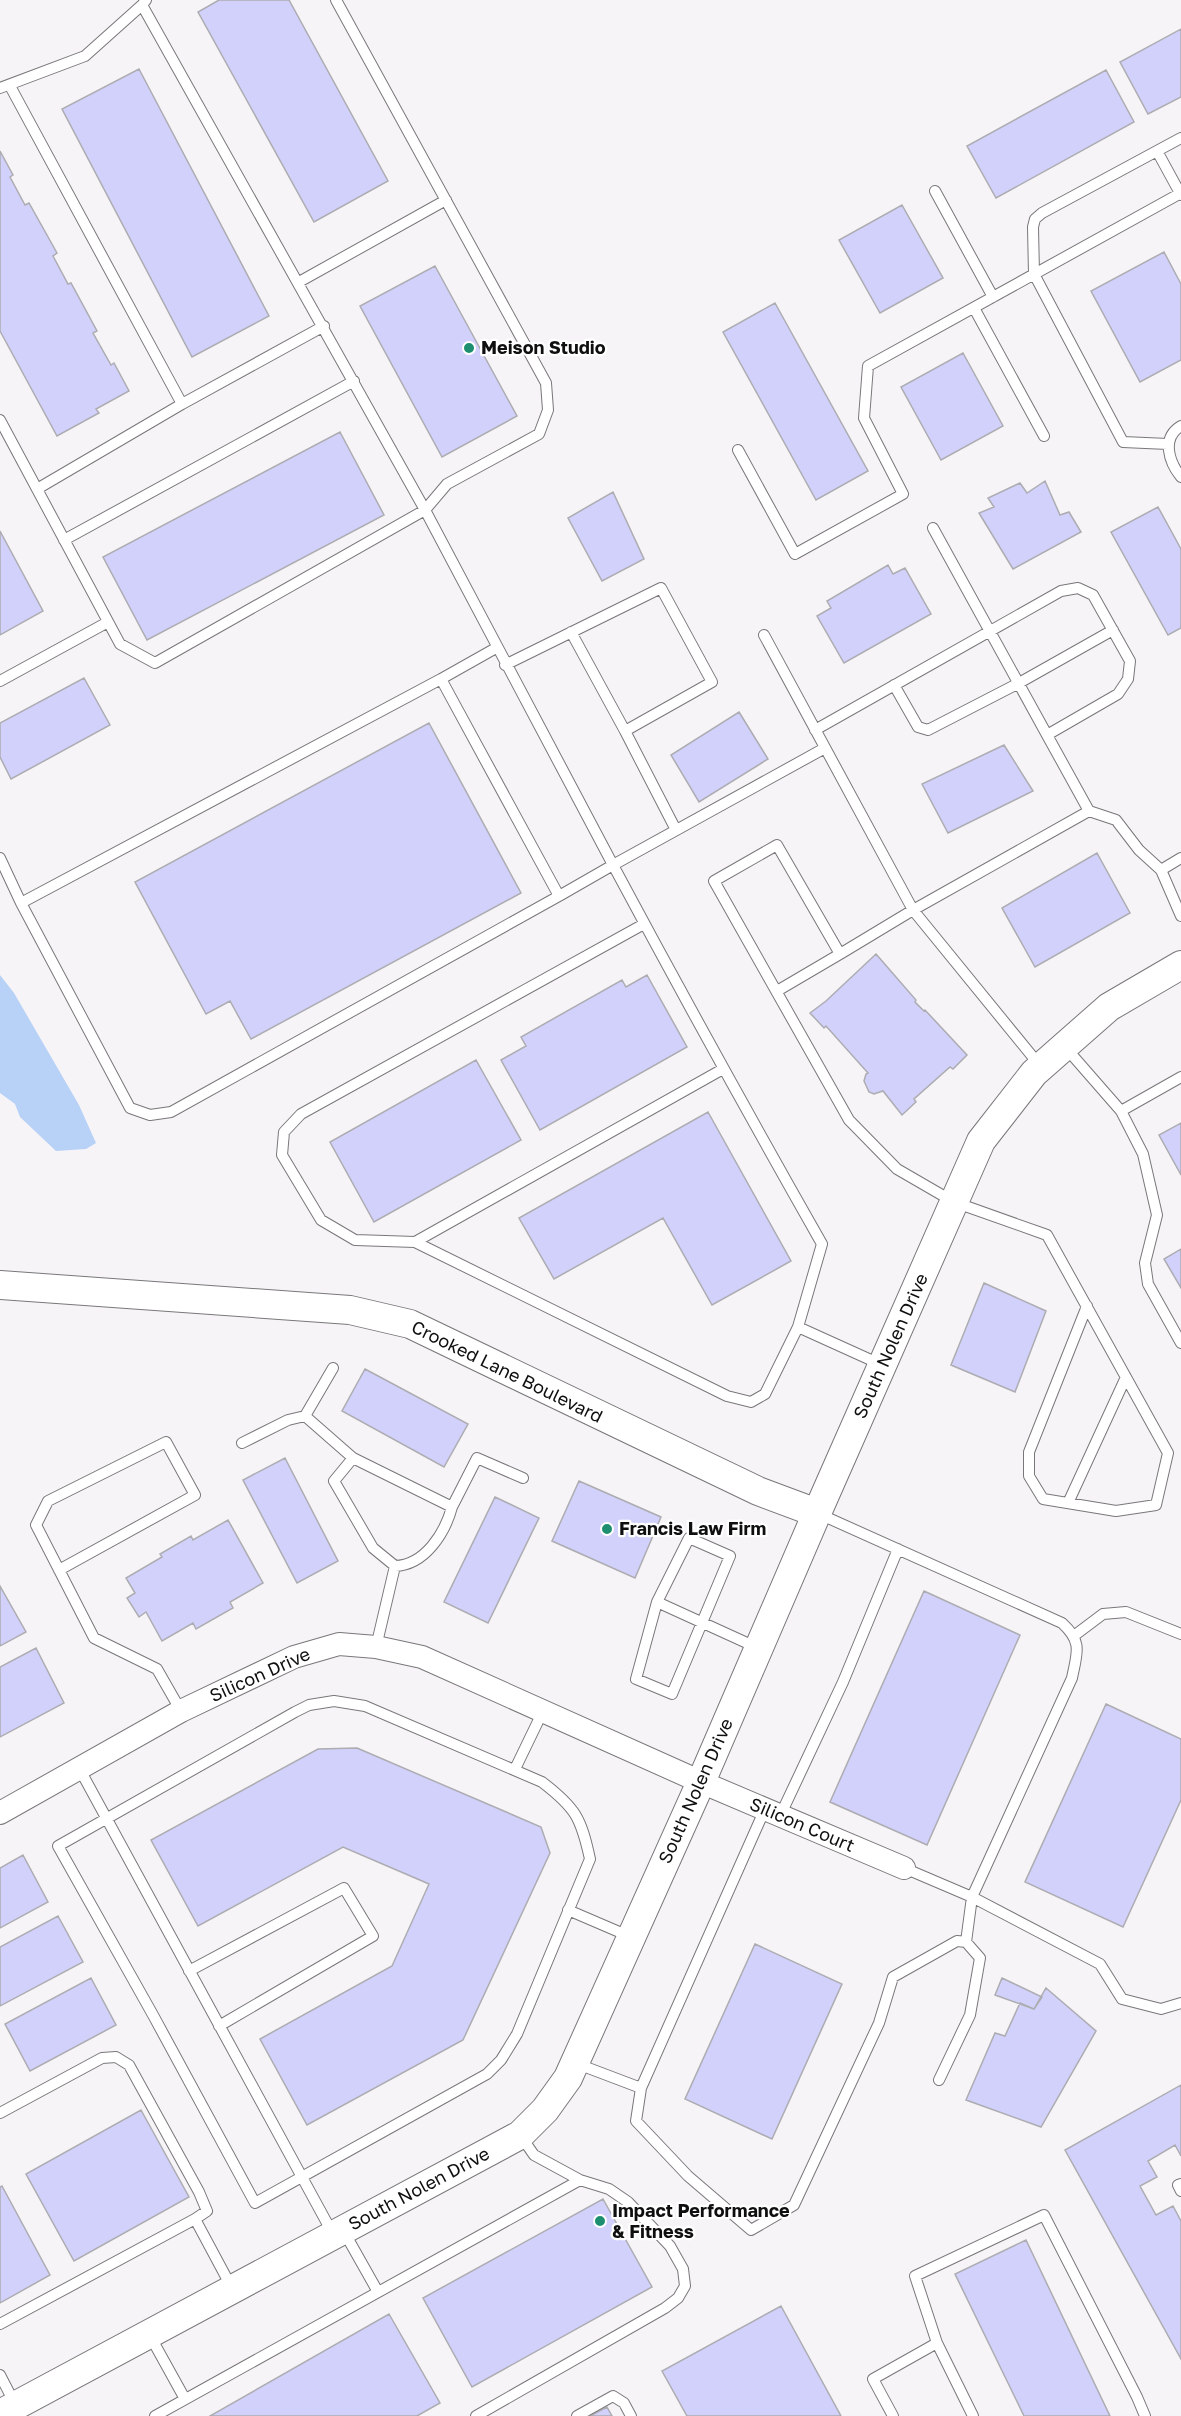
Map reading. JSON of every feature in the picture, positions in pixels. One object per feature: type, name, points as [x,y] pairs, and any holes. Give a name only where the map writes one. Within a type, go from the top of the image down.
[{"type":"street","name":"South Nolen Drive","points":[[8,2409],[520,2135],[545,2110],[567,2078],[701,1782],[981,1140],[1041,1067],[1109,1007],[1181,965]]},
{"type":"street","name":"Crooked Lane Boulevard","points":[[0,1285],[350,1310],[410,1324],[748,1487],[817,1512]]},
{"type":"street","name":"Silicon Drive","points":[[0,1813],[181,1711],[294,1656],[339,1644],[376,1647],[422,1657],[701,1782]]},
{"type":"street","name":"Silicon Court","points":[[701,1782],[904,1868]]},
{"type":"lane","points":[[0,420],[120,644],[155,663],[425,510],[447,484],[539,434],[548,410],[546,382],[336,0]]},
{"type":"lane","points":[[182,404],[5,87],[85,56],[144,3],[425,510],[644,924],[723,1070],[822,1244],[798,1327],[765,1394],[751,1402],[727,1396],[415,1242],[355,1240],[321,1220],[282,1155],[284,1132],[300,1114],[644,924]]},
{"type":"lane","points":[[1168,444],[1123,442],[1034,274],[1035,219],[1042,213],[1181,138]]},
{"type":"lane","points":[[738,450],[795,554],[903,494],[864,418],[868,366],[1181,194],[1157,151]]},
{"type":"lane","points":[[935,191],[993,297]]},
{"type":"lane","points":[[299,282],[446,200]]},
{"type":"lane","points":[[974,308],[1044,436]]},
{"type":"lane","points":[[38,489],[182,404],[324,326]]},
{"type":"lane","points":[[64,540],[354,381]]},
{"type":"lane","points":[[1181,426],[1168,444],[1168,457],[1181,477]]},
{"type":"lane","points":[[933,528],[1089,812],[1116,820],[1139,850],[1161,870],[1181,916]]},
{"type":"lane","points":[[506,665],[661,588],[712,682],[625,731]]},
{"type":"lane","points":[[815,730],[1061,591],[1078,588],[1093,595],[1113,630],[1130,661],[1128,679],[1118,694],[1047,735]]},
{"type":"lane","points":[[0,681],[108,622]]},
{"type":"lane","points":[[894,685],[918,727],[928,730],[1113,630]]},
{"type":"lane","points":[[571,632],[676,830]]},
{"type":"lane","points":[[764,635],[913,910],[1041,1067]]},
{"type":"lane","points":[[21,903],[496,648]]},
{"type":"lane","points":[[441,679],[559,896]]},
{"type":"lane","points":[[0,858],[21,903],[130,1108],[150,1116],[171,1112],[825,748]]},
{"type":"lane","points":[[777,992],[913,910],[1089,812]]},
{"type":"lane","points":[[840,954],[777,845],[714,881],[849,1120],[897,1169],[954,1202],[1047,1235],[1087,1306],[1168,1453],[1156,1504],[1116,1512],[1043,1499],[1029,1476],[1029,1452],[1087,1306]]},
{"type":"lane","points":[[1161,870],[1181,858]]},
{"type":"lane","points":[[1065,1046],[1121,1111],[1143,1154],[1157,1215],[1145,1263],[1148,1284],[1181,1343]]},
{"type":"lane","points":[[415,1242],[723,1070]]},
{"type":"lane","points":[[1121,1111],[1181,1077]]},
{"type":"lane","points":[[798,1327],[882,1365]]},
{"type":"lane","points":[[242,1443],[288,1420],[305,1416],[333,1368]]},
{"type":"lane","points":[[1068,1503],[1126,1377]]},
{"type":"lane","points":[[305,1416],[353,1458],[452,1507]]},
{"type":"lane","points":[[59,1570],[195,1495],[166,1442],[48,1501],[36,1525],[59,1570],[94,1638],[157,1669],[181,1711]]},
{"type":"lane","points":[[353,1458],[334,1481],[373,1548],[395,1566],[407,1566],[431,1547],[446,1528],[452,1507],[477,1458],[524,1478]]},
{"type":"lane","points":[[817,1512],[1062,1623],[1075,1635],[1077,1652],[1072,1678],[972,1897],[966,1942]]},
{"type":"lane","points":[[689,1538],[730,1556],[672,1694],[636,1679],[657,1602],[689,1538]]},
{"type":"lane","points":[[898,1549],[843,1682],[773,1813],[642,2088],[636,2121],[688,2176],[751,2230],[794,2205],[879,2023],[893,1977],[957,1941],[966,1942],[980,1958],[970,2015],[939,2080]]},
{"type":"lane","points":[[376,1647],[395,1566]]},
{"type":"lane","points":[[657,1602],[758,1649]]},
{"type":"lane","points":[[1075,1635],[1103,1614],[1126,1611],[1181,1634]]},
{"type":"lane","points":[[333,1701],[366,1706],[515,1769],[542,1782],[567,1801],[577,1814],[590,1859],[517,2034],[501,2060],[487,2074],[255,2203],[58,1846],[105,1817],[309,1705],[333,1701]]},
{"type":"lane","points":[[515,1769],[543,1711]]},
{"type":"lane","points":[[79,1768],[302,2177],[378,2292]]},
{"type":"lane","points":[[904,1868],[972,1897],[1100,1964],[1122,1999],[1161,2009],[1181,2003]]},
{"type":"lane","points":[[189,1971],[344,1888],[373,1936],[219,2026]]},
{"type":"lane","points":[[568,1910],[631,1937]]},
{"type":"lane","points":[[0,2113],[102,2058],[116,2057],[129,2065],[199,2192],[207,2211],[0,2324]]},
{"type":"lane","points":[[574,2062],[642,2088]]},
{"type":"lane","points":[[476,2416],[665,2308],[678,2298],[685,2286],[683,2269],[670,2246],[628,2202],[609,2188],[580,2180],[534,2155],[520,2135]]},
{"type":"lane","points":[[154,2416],[580,2180]]},
{"type":"lane","points":[[1181,2184],[1178,2185],[1181,2191]]},
{"type":"lane","points":[[973,2416],[938,2343],[915,2276],[1044,2216],[1132,2386],[1145,2416]]},
{"type":"lane","points":[[195,2219],[232,2289]]},
{"type":"lane","points":[[149,2334],[185,2399]]},
{"type":"lane","points":[[893,2416],[873,2379],[938,2343]]},
{"type":"lane","points":[[0,2375],[8,2409]]},
{"type":"lane","points":[[577,2416],[613,2396],[624,2403],[631,2416]]},
{"type":"water","points":[[0,975],[14,993],[79,1105],[96,1143],[86,1149],[56,1151],[20,1117],[15,1104],[0,1093]]},
{"type":"building","points":[[219,0],[289,0],[388,181],[314,222],[198,12]]},
{"type":"building","points":[[1181,29],[1181,97],[1148,114],[1120,62]]},
{"type":"building","points":[[139,69],[269,316],[192,357],[62,109]]},
{"type":"building","points":[[1106,70],[1134,122],[996,198],[967,146]]},
{"type":"building","points":[[0,151],[13,175],[10,177],[25,205],[29,203],[57,253],[53,256],[68,284],[71,283],[97,331],[93,333],[111,365],[114,363],[129,391],[96,409],[99,413],[57,436],[0,331]]},
{"type":"building","points":[[902,205],[943,278],[880,313],[839,240]]},
{"type":"building","points":[[1164,252],[1181,284],[1181,360],[1140,382],[1091,291]]},
{"type":"building","points":[[435,266],[517,416],[442,457],[360,306]]},
{"type":"building","points":[[775,303],[868,471],[816,500],[723,332]]},
{"type":"building","points":[[963,353],[1003,426],[941,460],[901,387]]},
{"type":"building","points":[[340,432],[384,515],[147,640],[103,557]]},
{"type":"building","points":[[1045,481],[1060,515],[1069,512],[1081,532],[1013,569],[979,513],[994,507],[988,498],[1020,483],[1027,493]]},
{"type":"building","points":[[613,492],[644,559],[602,581],[568,518]]},
{"type":"building","points":[[1158,507],[1181,549],[1181,628],[1168,635],[1111,532]]},
{"type":"building","points":[[0,531],[43,611],[0,635]]},
{"type":"building","points":[[888,565],[893,574],[905,568],[931,614],[844,663],[817,616],[831,608],[827,601]]},
{"type":"building","points":[[84,678],[110,725],[11,779],[0,757],[0,723]]},
{"type":"building","points":[[739,712],[768,759],[699,802],[671,755]]},
{"type":"building","points":[[429,723],[521,893],[251,1039],[230,1001],[206,1014],[135,882]]},
{"type":"building","points":[[1004,745],[1033,791],[948,833],[922,784]]},
{"type":"building","points":[[1097,853],[1130,913],[1035,967],[1002,908]]},
{"type":"building","points":[[876,954],[916,1000],[915,1002],[967,1055],[953,1069],[950,1067],[914,1099],[916,1102],[902,1115],[883,1091],[874,1094],[869,1092],[864,1081],[868,1073],[826,1026],[824,1028],[810,1013]]},
{"type":"building","points":[[647,975],[687,1047],[540,1130],[501,1060],[526,1046],[521,1037],[622,980],[626,987]]},
{"type":"building","points":[[476,1060],[521,1140],[374,1222],[330,1142]]},
{"type":"building","points":[[708,1112],[791,1261],[712,1305],[663,1218],[554,1279],[519,1218]]},
{"type":"building","points":[[1181,1123],[1181,1175],[1159,1135]]},
{"type":"building","points":[[1181,1249],[1181,1288],[1164,1259]]},
{"type":"building","points":[[984,1283],[1046,1311],[1015,1392],[951,1365]]},
{"type":"building","points":[[365,1369],[468,1424],[444,1467],[342,1411]]},
{"type":"building","points":[[285,1458],[338,1561],[297,1583],[243,1480]]},
{"type":"building","name":"Francis Law Firm","points":[[579,1481],[661,1517],[635,1578],[552,1541]]},
{"type":"building","points":[[495,1497],[539,1518],[488,1623],[444,1602]]},
{"type":"building","points":[[228,1520],[263,1583],[230,1602],[233,1608],[196,1629],[193,1623],[162,1641],[146,1612],[139,1617],[127,1598],[135,1593],[126,1578],[162,1557],[160,1554],[191,1536],[193,1540]]},
{"type":"building","points":[[0,1586],[26,1632],[0,1646]]},
{"type":"building","points":[[924,1591],[1020,1635],[927,1845],[830,1802]]},
{"type":"building","points":[[36,1648],[64,1703],[0,1737],[0,1667]]},
{"type":"building","points":[[1106,1704],[1181,1739],[1181,1800],[1123,1927],[1025,1882]]},
{"type":"building","points":[[357,1748],[541,1827],[550,1853],[463,2040],[307,2125],[260,2039],[392,1966],[429,1884],[343,1847],[198,1926],[151,1840],[318,1749]]},
{"type":"building","points":[[23,1855],[48,1902],[0,1928],[0,1868]]},
{"type":"building","points":[[58,1916],[83,1962],[0,2006],[0,1947]]},
{"type":"building","points":[[755,1944],[842,1984],[772,2139],[685,2099]]},
{"type":"building","points":[[91,1978],[116,2025],[30,2071],[5,2024]]},
{"type":"building","points":[[1002,1978],[1042,1997],[1034,2009],[995,1995]]},
{"type":"building","points":[[1046,1988],[1096,2031],[1041,2127],[966,2100],[995,2033],[1005,2036],[1020,2003],[1034,2009]]},
{"type":"building","points":[[1181,2085],[1181,2156],[1175,2145],[1148,2161],[1157,2177],[1140,2186],[1156,2215],[1173,2206],[1181,2221],[1181,2359],[1065,2150]]},
{"type":"building","points":[[141,2110],[189,2197],[74,2261],[26,2174]]},
{"type":"building","points":[[2,2186],[50,2275],[0,2303],[0,2187]]},
{"type":"building","points":[[603,2199],[652,2287],[472,2387],[423,2298]]},
{"type":"building","points":[[1026,2240],[1110,2416],[1024,2416],[955,2274]]},
{"type":"building","points":[[781,2306],[841,2416],[687,2416],[662,2371]]},
{"type":"building","points":[[389,2314],[440,2403],[417,2416],[210,2416]]},
{"type":"building","points":[[607,2407],[612,2416],[590,2416]]},
{"type":"place","name":"Meison Studio","points":[[469,348]]},
{"type":"place","name":"Francis Law Firm","points":[[607,1529]]},
{"type":"place","name":"Impact Performance & Fitness","points":[[600,2221]]}]
